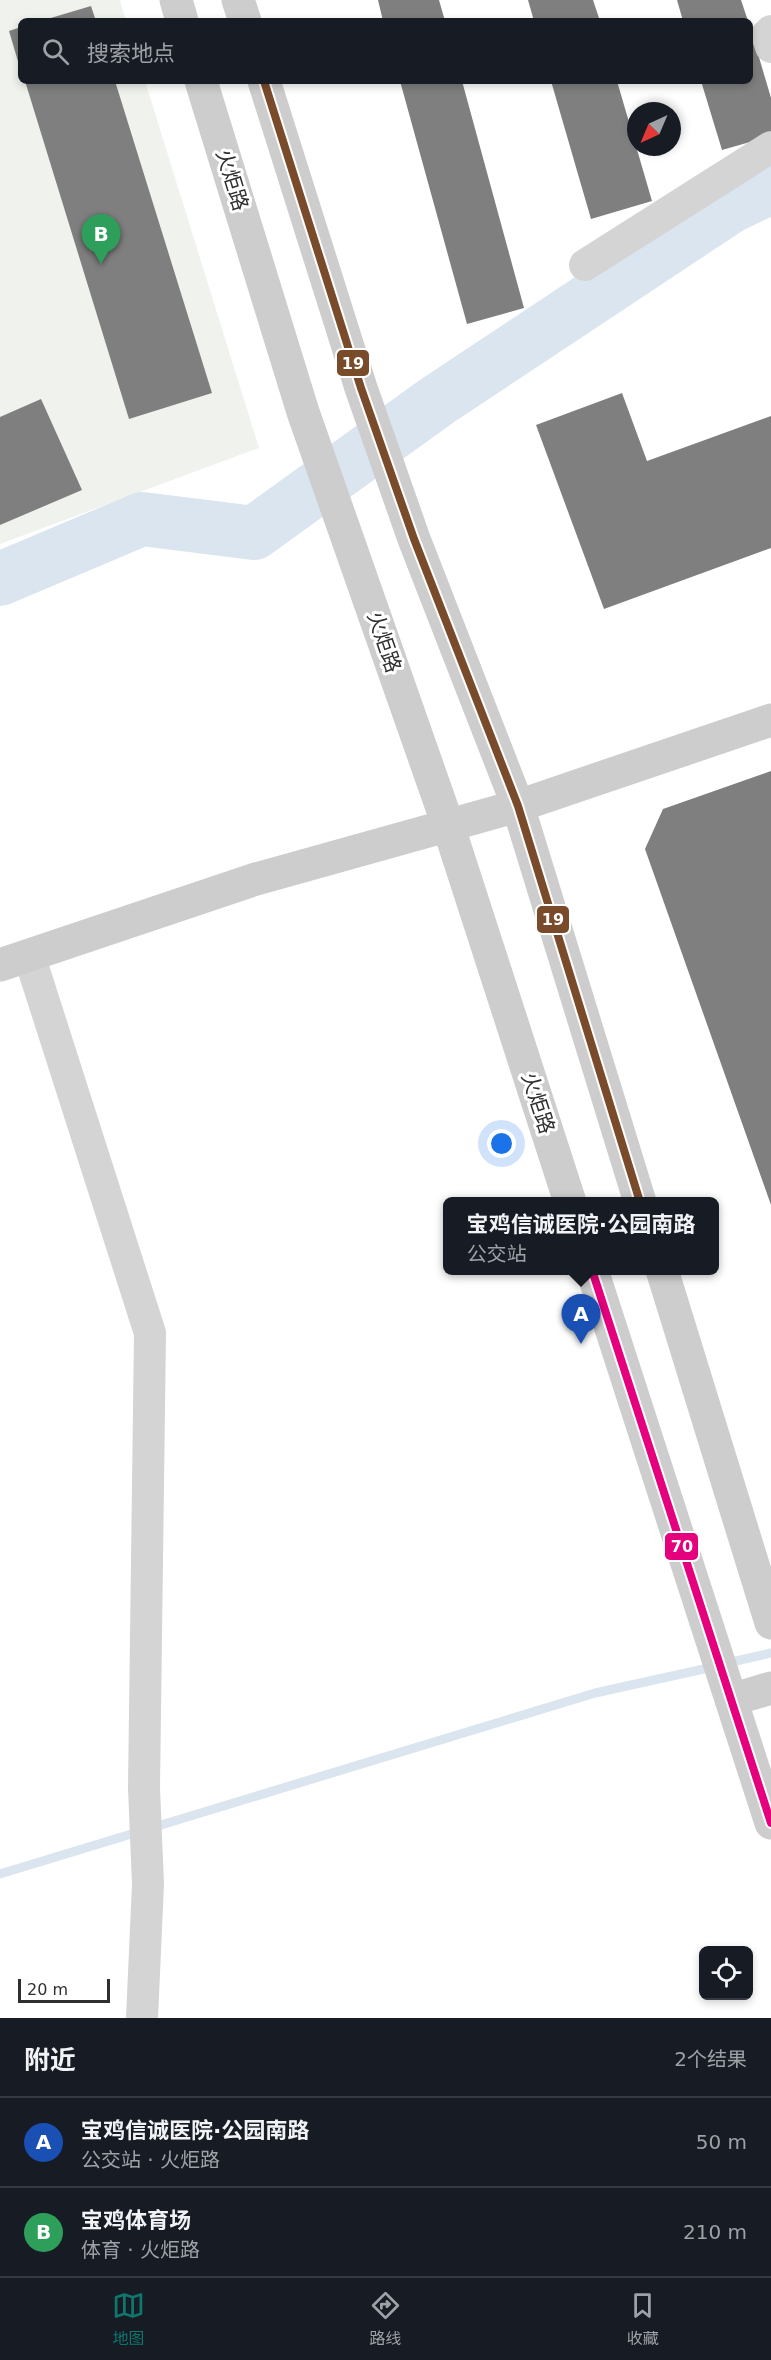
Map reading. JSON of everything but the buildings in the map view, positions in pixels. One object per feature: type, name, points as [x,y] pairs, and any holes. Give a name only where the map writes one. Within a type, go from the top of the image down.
[{"type":"main road","points":[[176,0],[181,18]]},
{"type":"main road","points":[[238,0],[244,18]]},
{"type":"main road","name":"火炬路","points":[[202,84],[303,412],[448,825],[568,1197]]},
{"type":"main road","points":[[265,84],[361,388],[414,539],[518,806],[638,1197]]},
{"type":"main road","points":[[15,960],[256,879],[518,806],[771,720]]},
{"type":"main road","points":[[594,1275],[771,1823]]},
{"type":"main road","points":[[664,1275],[771,1623]]},
{"type":"main road","points":[[729,1692],[771,1688]]},
{"type":"street","points":[[771,31],[767,35],[771,46]]},
{"type":"street","points":[[585,266],[771,147]]},
{"type":"street","points":[[15,960],[150,1333],[144,1788],[148,1884],[142,2018]]},
{"type":"shaded area","points":[[0,0],[120,0],[125,18],[18,18],[18,84],[146,84],[259,448],[0,544]]},
{"type":"waterway","points":[[0,579],[142,519],[254,533],[437,401],[731,206],[771,187]]},
{"type":"waterway","points":[[727,1663],[771,1653]]},
{"type":"waterway","points":[[0,1874],[595,1693],[713,1667]]},
{"type":"transit line","name":"19","points":[[265,84],[361,388],[414,539],[518,806],[638,1197]]},
{"type":"transit line","name":"70","points":[[594,1275],[771,1823]]},
{"type":"place","name":"宝鸡体育场","points":[[101,264]]},
{"type":"place","name":"宝鸡信诚医院·公园南路","points":[[581,1344]]}]
